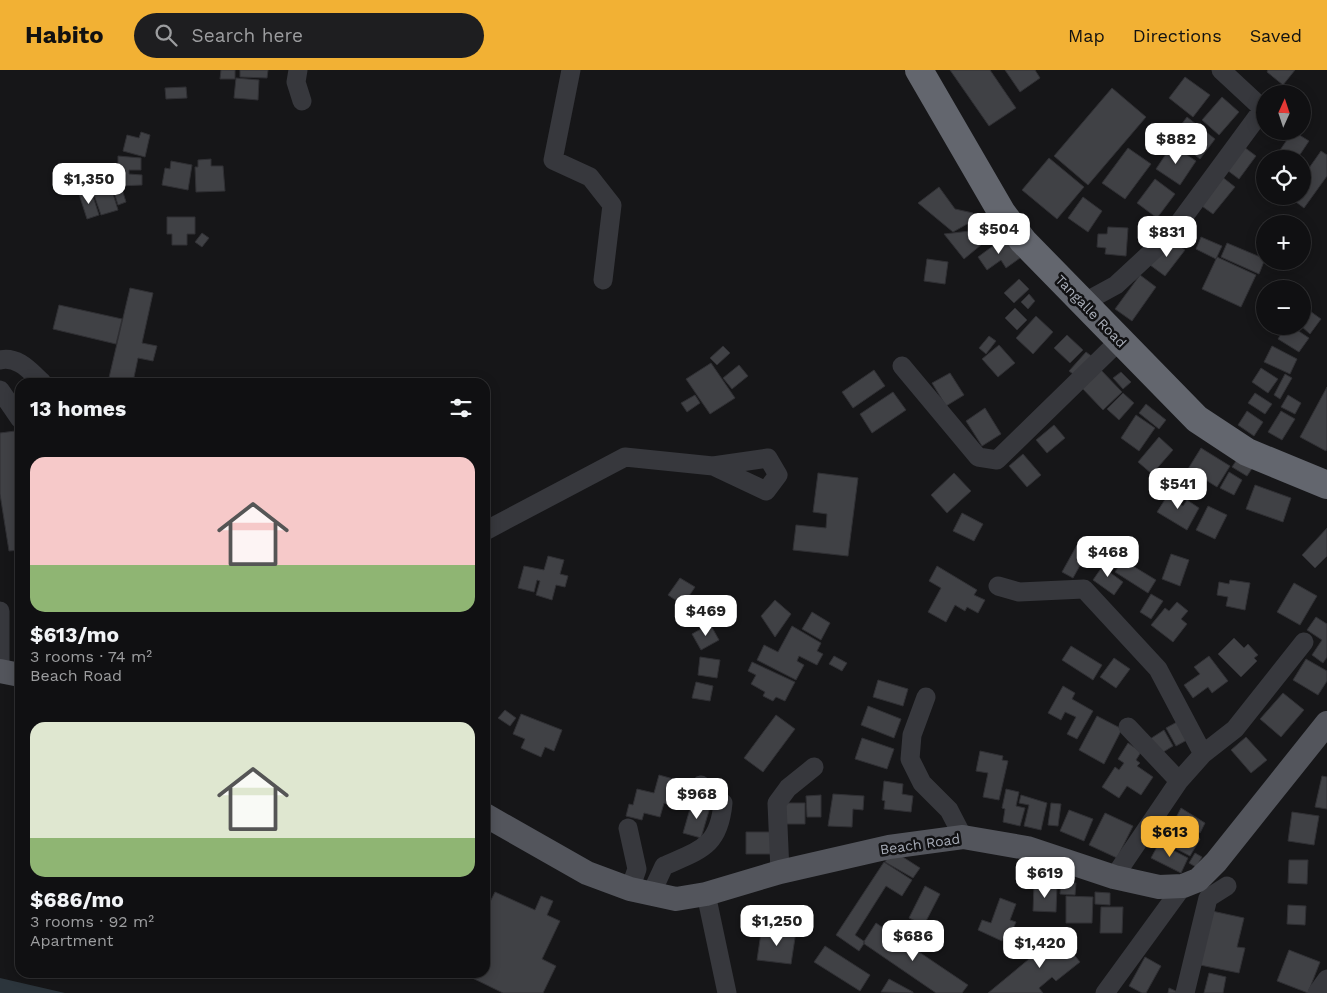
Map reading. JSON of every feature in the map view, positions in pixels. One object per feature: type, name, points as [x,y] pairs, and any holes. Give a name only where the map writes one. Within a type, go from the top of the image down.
[{"type":"highway","name":"Tangalle Road","points":[[919,70],[1002,213],[1023,241],[1197,419],[1247,452],[1327,485]]},
{"type":"main road","points":[[0,671],[15,673]]},
{"type":"main road","points":[[1197,888],[1327,723]]},
{"type":"main road","name":"Beach Road","points":[[490,818],[587,873],[640,892],[676,899],[706,894],[780,872],[890,847],[963,837],[1027,848],[1114,877],[1159,887],[1197,888]]},
{"type":"street","points":[[298,70],[296,82],[302,101]]},
{"type":"street","points":[[571,70],[553,160],[590,177],[612,205],[603,280]]},
{"type":"street","points":[[1083,303],[1116,285],[1170,234],[1263,109],[1221,70]]},
{"type":"street","points":[[902,366],[978,457],[997,460],[1120,340]]},
{"type":"street","points":[[0,360],[7,358],[20,362],[38,378]]},
{"type":"street","points":[[0,390],[15,412]]},
{"type":"street","points":[[490,528],[625,457],[713,466]]},
{"type":"street","points":[[998,586],[1019,592],[1084,590],[1158,669],[1203,754]]},
{"type":"street","points":[[0,612],[0,662]]},
{"type":"street","points":[[1114,877],[1179,781],[1203,754],[1235,729],[1304,642]]},
{"type":"street","points":[[926,697],[912,736],[910,759],[922,784],[949,810],[963,837]]},
{"type":"street","points":[[1128,727],[1179,781]]},
{"type":"street","points":[[780,872],[777,803],[788,788],[814,767]]},
{"type":"street","points":[[640,892],[664,866],[705,848],[721,822],[723,803],[701,785]]},
{"type":"street","points":[[628,828],[640,892]]},
{"type":"street","points":[[1105,993],[1197,888],[1227,886]]},
{"type":"street","points":[[1185,993],[1197,888]]},
{"type":"street","points":[[706,894],[727,993]]},
{"type":"street","points":[[1317,993],[1327,979]]},
{"type":"shaded area","points":[[0,978],[65,993],[0,993]]},
{"type":"building","points":[[221,70],[235,70],[235,79],[220,79]]},
{"type":"building","points":[[240,70],[268,70],[267,78],[240,77]]},
{"type":"building","points":[[950,70],[990,70],[1016,108],[989,126]]},
{"type":"building","points":[[1005,70],[1035,70],[1040,78],[1020,92]]},
{"type":"building","points":[[1268,70],[1295,70],[1283,85],[1267,72]]},
{"type":"building","points":[[1185,77],[1210,95],[1193,117],[1169,98]]},
{"type":"building","points":[[236,78],[259,80],[258,100],[234,98]]},
{"type":"building","points":[[186,87],[187,98],[166,99],[165,88]]},
{"type":"building","points":[[1112,88],[1146,117],[1088,185],[1054,156]]},
{"type":"building","points":[[1222,97],[1239,112],[1219,135],[1202,120]]},
{"type":"building","points":[[1187,117],[1215,139],[1200,159],[1172,137]]},
{"type":"building","points":[[141,132],[150,135],[145,157],[123,151],[127,135],[139,138]]},
{"type":"building","points":[[1287,140],[1309,141],[1303,150],[1280,150]]},
{"type":"building","points":[[1172,145],[1196,161],[1180,185],[1156,169]]},
{"type":"building","points":[[1244,147],[1256,156],[1239,179],[1227,170]]},
{"type":"building","points":[[1128,148],[1151,164],[1125,199],[1102,183]]},
{"type":"building","points":[[1321,151],[1327,155],[1327,176],[1311,198],[1311,165]]},
{"type":"building","points":[[118,156],[141,158],[141,170],[129,170],[129,174],[142,175],[142,185],[118,186]]},
{"type":"building","points":[[1049,158],[1084,187],[1057,219],[1022,190]]},
{"type":"building","points":[[211,159],[211,166],[223,166],[225,191],[196,192],[195,167],[198,167],[198,160]]},
{"type":"building","points":[[171,161],[192,165],[188,190],[162,185],[165,168],[170,169]]},
{"type":"building","points":[[1221,176],[1235,187],[1213,214],[1199,204]]},
{"type":"building","points":[[1155,179],[1175,194],[1157,218],[1137,203]]},
{"type":"building","points":[[121,186],[126,202],[118,205],[113,189]]},
{"type":"building","points":[[111,187],[118,210],[101,215],[93,192]]},
{"type":"building","points":[[939,187],[955,209],[973,213],[976,219],[953,232],[918,203]]},
{"type":"building","points":[[91,190],[99,215],[87,219],[79,194]]},
{"type":"building","points":[[1083,197],[1102,211],[1088,232],[1068,218]]},
{"type":"building","points":[[167,217],[195,217],[195,234],[187,234],[187,245],[172,245],[172,234],[167,234]]},
{"type":"building","points":[[1108,227],[1128,228],[1126,256],[1105,254],[1106,248],[1097,247],[1098,234],[1107,234]]},
{"type":"building","points":[[979,230],[987,240],[964,259],[944,234]]},
{"type":"building","points":[[202,233],[209,238],[202,247],[195,242]]},
{"type":"building","points":[[1005,237],[1020,258],[1006,268],[1001,260],[987,270],[978,257]]},
{"type":"building","points":[[1201,237],[1222,246],[1216,259],[1196,249]]},
{"type":"building","points":[[1170,239],[1185,250],[1165,276],[1150,265]]},
{"type":"building","points":[[1227,243],[1256,255],[1256,270],[1261,270],[1259,274],[1221,257]]},
{"type":"building","points":[[1217,257],[1256,275],[1241,307],[1202,289]]},
{"type":"building","points":[[927,259],[948,262],[945,284],[924,281]]},
{"type":"building","points":[[1140,275],[1156,287],[1132,321],[1115,309]]},
{"type":"building","points":[[1019,279],[1029,289],[1014,303],[1004,293]]},
{"type":"building","points":[[130,288],[153,293],[142,343],[157,346],[153,361],[138,358],[134,378],[109,378]]},
{"type":"building","points":[[1029,294],[1035,301],[1028,309],[1021,302]]},
{"type":"building","points":[[59,305],[122,319],[116,344],[53,329]]},
{"type":"building","points":[[1015,308],[1027,320],[1017,330],[1005,318]]},
{"type":"building","points":[[1311,312],[1321,319],[1311,333]]},
{"type":"building","points":[[1036,316],[1053,332],[1033,354],[1016,338]]},
{"type":"building","points":[[1067,335],[1083,350],[1070,363],[1054,348]]},
{"type":"building","points":[[1280,335],[1304,335],[1309,338],[1299,352],[1278,339]]},
{"type":"building","points":[[989,336],[996,341],[986,354],[979,348]]},
{"type":"building","points":[[999,345],[1015,363],[998,377],[982,359]]},
{"type":"building","points":[[723,346],[730,353],[717,365],[710,358]]},
{"type":"building","points":[[1272,346],[1297,359],[1290,374],[1264,362]]},
{"type":"building","points":[[1086,352],[1094,358],[1077,377],[1069,371]]},
{"type":"building","points":[[711,363],[735,398],[710,414],[686,379]]},
{"type":"building","points":[[739,365],[748,376],[732,389],[723,378]]},
{"type":"building","points":[[1261,368],[1278,379],[1268,393],[1252,382]]},
{"type":"building","points":[[1100,369],[1122,392],[1103,410],[1081,387]]},
{"type":"building","points":[[874,370],[885,386],[853,408],[842,392]]},
{"type":"building","points":[[1121,372],[1131,382],[1123,389],[1113,378]]},
{"type":"building","points":[[950,373],[964,395],[946,406],[932,383]]},
{"type":"building","points":[[1285,374],[1292,378],[1280,399],[1274,395]]},
{"type":"building","points":[[1327,387],[1327,449],[1326,451],[1300,437]]},
{"type":"building","points":[[893,392],[906,410],[872,433],[860,414]]},
{"type":"building","points":[[1123,393],[1134,403],[1119,420],[1107,409]]},
{"type":"building","points":[[1255,393],[1272,404],[1265,414],[1248,403]]},
{"type":"building","points":[[695,395],[700,403],[687,412],[681,403]]},
{"type":"building","points":[[1288,395],[1301,403],[1295,414],[1281,407]]},
{"type":"building","points":[[1146,404],[1166,420],[1159,429],[1139,413]]},
{"type":"building","points":[[985,408],[1001,434],[982,446],[966,421]]},
{"type":"building","points":[[1247,411],[1263,422],[1254,436],[1238,425]]},
{"type":"building","points":[[1281,411],[1295,419],[1282,440],[1268,432]]},
{"type":"building","points":[[1136,415],[1155,428],[1139,451],[1121,438]]},
{"type":"building","points":[[1054,425],[1065,438],[1047,453],[1036,440]]},
{"type":"building","points":[[15,431],[15,550],[9,551],[0,494],[0,433]]},
{"type":"building","points":[[1159,437],[1173,450],[1152,474],[1138,462]]},
{"type":"building","points":[[1201,448],[1230,466],[1217,487],[1188,469]]},
{"type":"building","points":[[1023,454],[1041,475],[1027,487],[1009,466]]},
{"type":"building","points":[[1240,455],[1255,464],[1247,476],[1232,467]]},
{"type":"building","points":[[1229,472],[1242,480],[1234,495],[1220,488]]},
{"type":"building","points":[[818,473],[858,478],[848,556],[793,550],[796,525],[826,528],[827,514],[813,512]]},
{"type":"building","points":[[954,473],[971,491],[947,513],[931,495]]},
{"type":"building","points":[[1255,485],[1291,498],[1283,522],[1246,509]]},
{"type":"building","points":[[1171,490],[1182,497],[1178,503],[1183,506],[1187,500],[1199,508],[1187,530],[1157,512]]},
{"type":"building","points":[[1208,506],[1227,515],[1215,539],[1196,530]]},
{"type":"building","points":[[962,513],[983,524],[974,541],[953,531]]},
{"type":"building","points":[[1327,528],[1327,556],[1315,568],[1302,555]]},
{"type":"building","points":[[1077,545],[1088,551],[1073,578],[1062,572]]},
{"type":"building","points":[[1171,554],[1189,560],[1180,586],[1162,579]]},
{"type":"building","points":[[548,556],[564,560],[560,574],[568,576],[565,587],[556,585],[552,600],[536,595],[540,581],[537,580],[534,592],[518,588],[524,566],[544,570]]},
{"type":"building","points":[[1109,557],[1115,562],[1108,571],[1123,582],[1114,595],[1093,580]]},
{"type":"building","points":[[1123,560],[1156,580],[1148,593],[1115,572]]},
{"type":"building","points":[[937,566],[977,590],[974,595],[985,600],[978,613],[967,607],[965,611],[955,605],[946,622],[928,612],[941,588],[929,581]]},
{"type":"building","points":[[680,578],[695,587],[683,605],[668,595]]},
{"type":"building","points":[[1230,580],[1250,583],[1245,610],[1226,606],[1228,597],[1217,595],[1219,582],[1229,584]]},
{"type":"building","points":[[1294,583],[1317,596],[1300,625],[1277,612]]},
{"type":"building","points":[[1151,594],[1163,601],[1151,619],[1140,612]]},
{"type":"building","points":[[703,599],[711,615],[693,624],[685,609]]},
{"type":"building","points":[[775,600],[791,614],[775,637],[761,616]]},
{"type":"building","points":[[1177,602],[1188,611],[1181,619],[1187,624],[1173,642],[1151,625],[1165,608],[1169,611]]},
{"type":"building","points":[[812,612],[830,623],[821,640],[802,629]]},
{"type":"building","points":[[1316,617],[1327,624],[1327,657],[1323,663],[1312,655],[1322,640],[1307,630]]},
{"type":"building","points":[[710,624],[719,640],[701,650],[692,634]]},
{"type":"building","points":[[792,626],[821,643],[817,651],[823,654],[817,665],[799,656],[797,661],[804,665],[796,680],[757,660],[764,645],[778,652]]},
{"type":"building","points":[[1234,638],[1244,648],[1248,644],[1258,655],[1254,658],[1257,661],[1241,677],[1218,654]]},
{"type":"building","points":[[1071,646],[1102,665],[1093,680],[1062,660]]},
{"type":"building","points":[[834,656],[847,663],[842,671],[829,664]]},
{"type":"building","points":[[1209,656],[1228,681],[1212,693],[1208,687],[1193,698],[1184,685],[1200,674],[1194,667]]},
{"type":"building","points":[[700,657],[720,660],[717,678],[698,675]]},
{"type":"building","points":[[1114,658],[1130,669],[1116,688],[1100,677]]},
{"type":"building","points":[[1306,659],[1327,671],[1327,681],[1318,695],[1293,680]]},
{"type":"building","points":[[752,662],[795,682],[785,701],[776,697],[773,701],[763,696],[765,692],[751,684],[756,675],[748,671]]},
{"type":"building","points":[[878,680],[908,689],[903,706],[873,697]]},
{"type":"building","points":[[696,682],[713,686],[710,701],[692,698]]},
{"type":"building","points":[[1063,686],[1075,693],[1072,699],[1093,711],[1077,739],[1067,734],[1076,717],[1065,712],[1061,720],[1048,713]]},
{"type":"building","points":[[1283,693],[1304,710],[1281,737],[1260,719]]},
{"type":"building","points":[[868,706],[901,719],[894,738],[861,725]]},
{"type":"building","points":[[505,710],[516,718],[510,726],[498,718]]},
{"type":"building","points":[[521,714],[562,730],[554,751],[545,747],[541,757],[521,748],[525,739],[513,734]]},
{"type":"building","points":[[776,715],[795,729],[763,772],[744,758]]},
{"type":"building","points":[[1097,716],[1122,729],[1104,764],[1079,750]]},
{"type":"building","points":[[1177,722],[1187,740],[1176,746],[1166,728]]},
{"type":"building","points":[[1164,730],[1173,746],[1160,754],[1150,739]]},
{"type":"building","points":[[1246,737],[1267,760],[1251,773],[1231,750]]},
{"type":"building","points":[[862,738],[894,749],[887,769],[855,759]]},
{"type":"building","points":[[1128,743],[1141,752],[1136,760],[1140,763],[1137,766],[1153,777],[1141,795],[1127,786],[1119,798],[1102,787],[1115,767],[1119,770],[1124,763],[1118,759]]},
{"type":"building","points":[[980,751],[1003,756],[1002,760],[1008,761],[999,800],[983,797],[988,773],[976,771]]},
{"type":"building","points":[[659,775],[677,780],[670,805],[664,803],[660,817],[644,813],[642,820],[626,816],[629,804],[633,805],[637,789],[654,793]]},
{"type":"building","points":[[1322,776],[1327,777],[1327,809],[1315,807]]},
{"type":"building","points":[[884,781],[903,784],[902,794],[913,796],[911,812],[884,809],[885,801],[882,800]]},
{"type":"building","points":[[1006,789],[1019,792],[1016,806],[1025,808],[1020,826],[1003,822],[1005,809],[1002,808]]},
{"type":"building","points":[[833,794],[864,796],[863,810],[853,809],[852,827],[828,826]]},
{"type":"building","points":[[821,795],[821,817],[807,817],[806,796]]},
{"type":"building","points":[[1021,795],[1047,803],[1041,830],[1024,826],[1029,805],[1019,803]]},
{"type":"building","points":[[692,802],[710,807],[701,838],[683,833]]},
{"type":"building","points":[[783,803],[805,803],[805,824],[784,824]]},
{"type":"building","points":[[1051,803],[1061,804],[1058,826],[1048,825]]},
{"type":"building","points":[[1181,808],[1205,823],[1200,833],[1188,826],[1185,831],[1200,839],[1190,856],[1171,846],[1176,837],[1168,833]]},
{"type":"building","points":[[1069,810],[1093,819],[1084,841],[1060,831]]},
{"type":"building","points":[[1292,812],[1319,816],[1314,845],[1288,841]]},
{"type":"building","points":[[1105,813],[1133,826],[1117,858],[1089,845]]},
{"type":"building","points":[[746,832],[771,832],[771,854],[746,854]]},
{"type":"building","points":[[1159,843],[1188,858],[1181,873],[1151,858]]},
{"type":"building","points":[[892,850],[920,868],[913,878],[885,862]]},
{"type":"building","points":[[1195,853],[1202,857],[1196,867],[1189,863]]},
{"type":"building","points":[[1289,860],[1308,860],[1307,884],[1288,883]]},
{"type":"building","points":[[884,862],[912,880],[902,896],[886,886],[855,935],[865,942],[859,951],[836,935]]},
{"type":"building","points":[[1061,882],[1076,883],[1075,895],[1060,894]]},
{"type":"building","points":[[1034,885],[1057,886],[1056,912],[1033,911]]},
{"type":"building","points":[[925,886],[940,894],[924,925],[909,918]]},
{"type":"building","points":[[495,892],[535,910],[541,896],[553,901],[547,915],[560,921],[542,959],[556,966],[543,993],[503,993],[472,978],[490,978],[490,902]]},
{"type":"building","points":[[1095,892],[1110,893],[1110,905],[1095,904]]},
{"type":"building","points":[[1066,896],[1093,897],[1092,923],[1066,923]]},
{"type":"building","points":[[1000,898],[1016,904],[1010,920],[1016,922],[1012,931],[1007,929],[1002,941],[978,930],[982,920],[991,923]]},
{"type":"building","points":[[1288,905],[1306,906],[1305,925],[1287,924]]},
{"type":"building","points":[[1101,907],[1123,907],[1122,933],[1100,933]]},
{"type":"building","points":[[1212,911],[1244,918],[1237,947],[1245,948],[1239,973],[1200,965]]},
{"type":"building","points":[[876,923],[968,985],[962,993],[936,993],[863,943]]},
{"type":"building","points":[[783,929],[796,931],[791,964],[757,960],[761,933],[782,936]]},
{"type":"building","points":[[1058,935],[1080,962],[1056,981],[1052,977],[1039,988],[1043,993],[988,993]]},
{"type":"building","points":[[825,946],[870,975],[860,991],[814,962]]},
{"type":"building","points":[[1289,950],[1320,962],[1308,993],[1277,981]]},
{"type":"building","points":[[1145,957],[1161,966],[1146,993],[1142,993],[1129,986]]},
{"type":"building","points":[[1209,973],[1226,977],[1223,993],[1204,993]]},
{"type":"building","points":[[889,979],[913,992],[913,993],[881,992]]},
{"type":"building","points":[[1169,988],[1178,992],[1168,993]]}]
